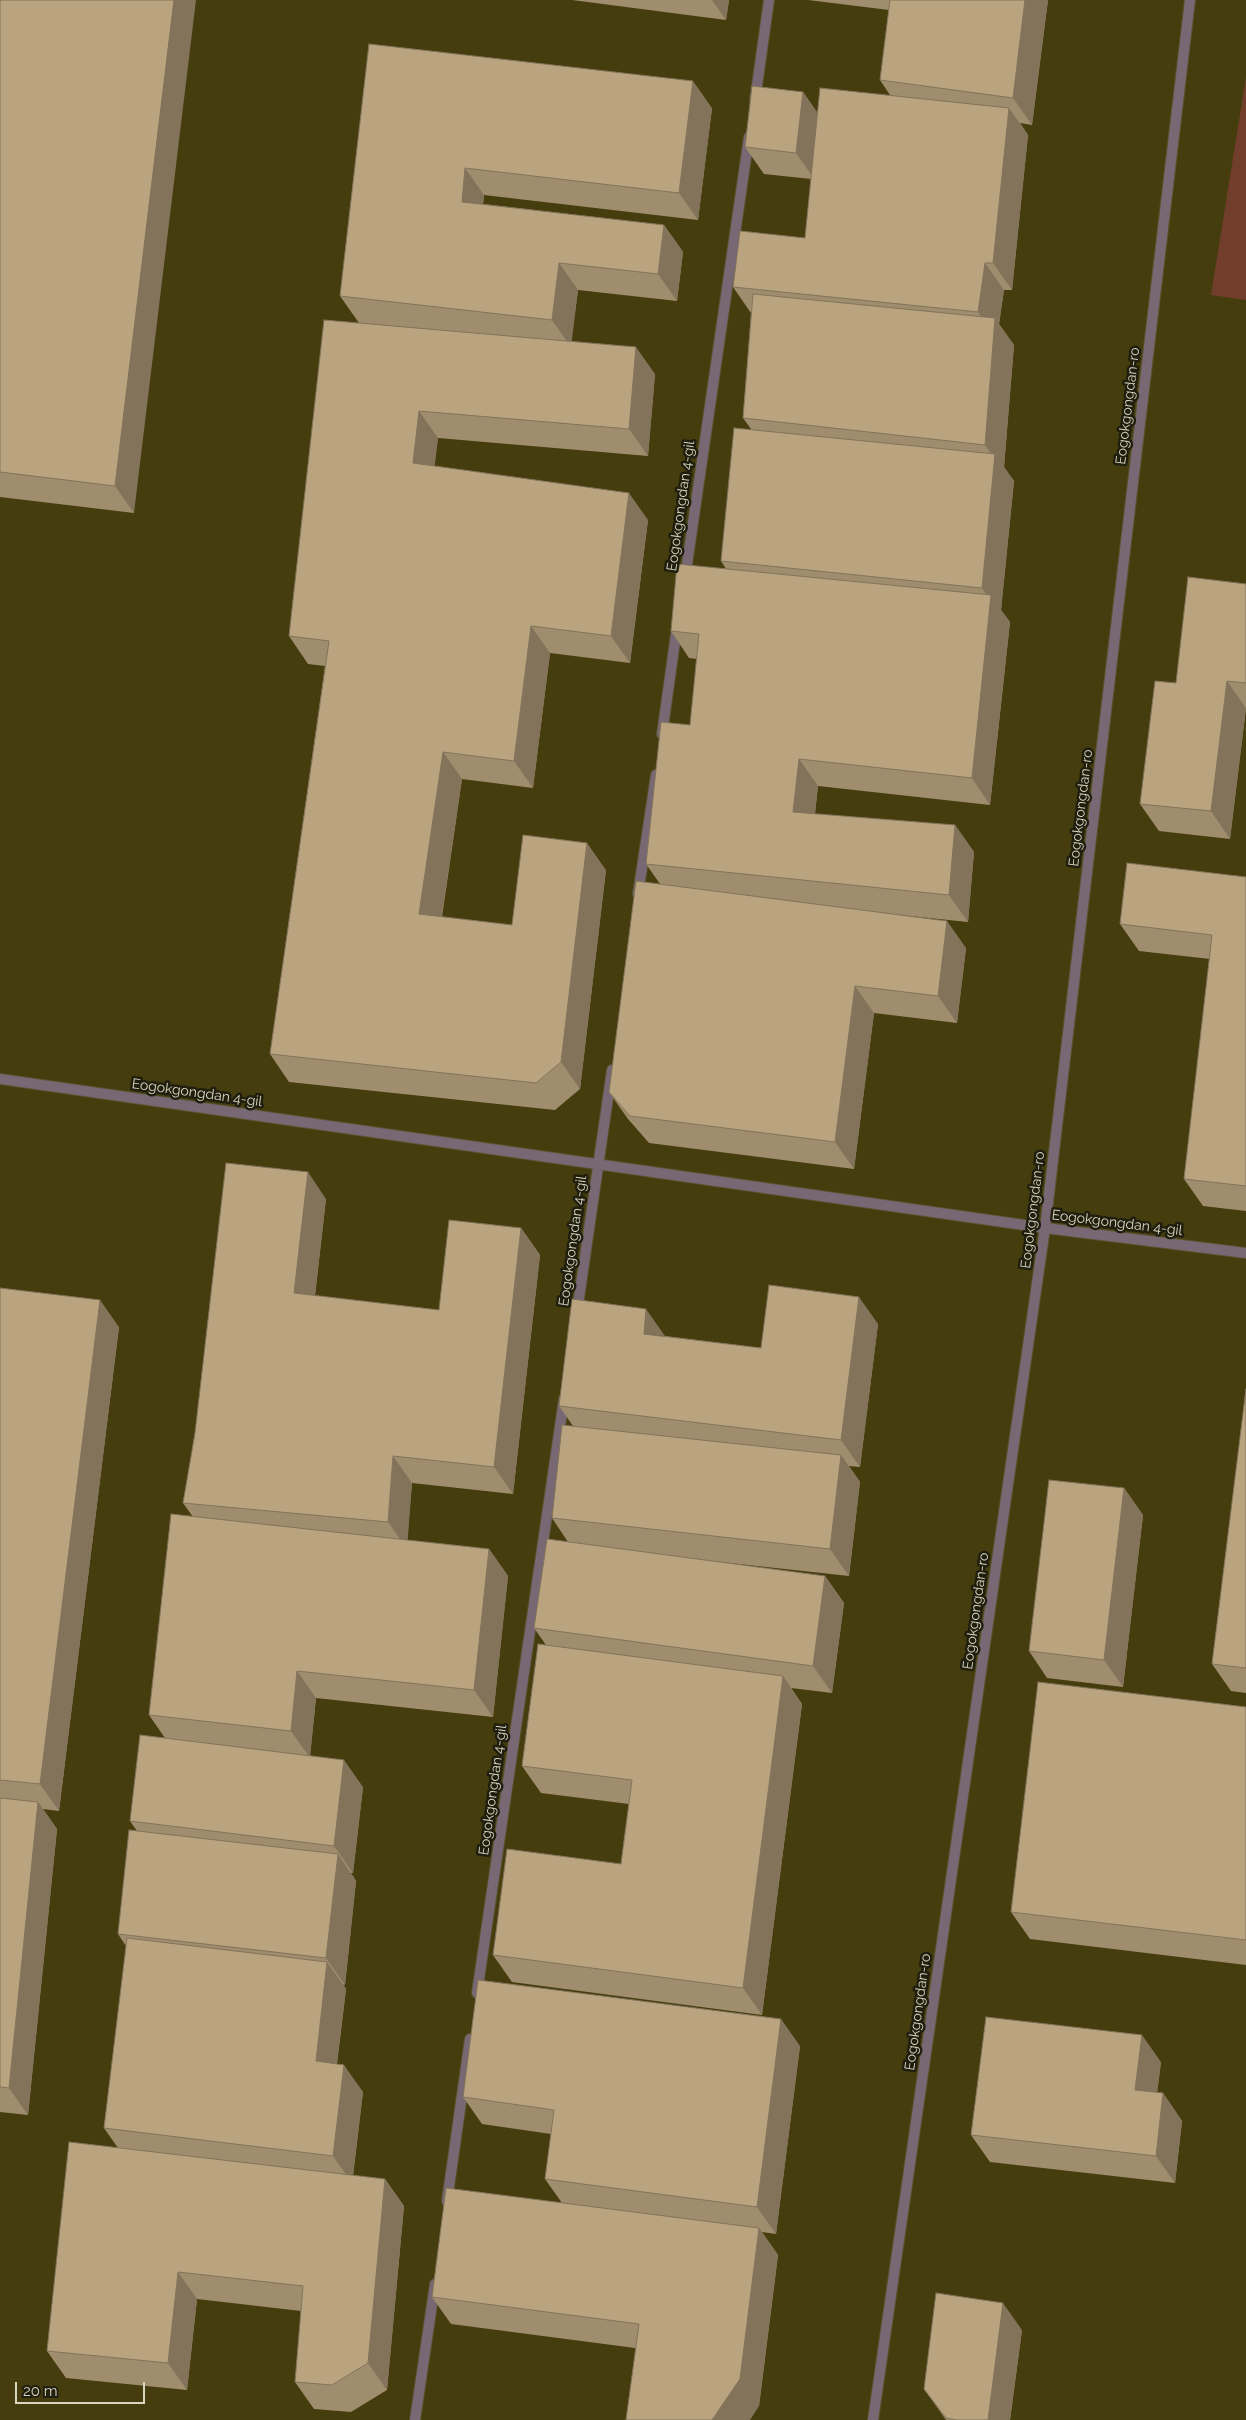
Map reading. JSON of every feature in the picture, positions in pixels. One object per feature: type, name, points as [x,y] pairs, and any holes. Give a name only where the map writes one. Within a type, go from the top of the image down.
[{"type":"street","points":[[753,108],[769,0]]},
{"type":"street","name":"Eogokgongdan-ro","points":[[873,2420],[1046,1228],[1190,0]]},
{"type":"street","name":"Eogokgongdan 4-gil","points":[[682,592],[750,128]]},
{"type":"street","points":[[661,740],[680,612]]},
{"type":"street","points":[[636,908],[658,760]]},
{"type":"street","name":"Eogokgongdan 4-gil","points":[[575,1323],[614,1056]]},
{"type":"street","name":"Eogokgongdan 4-gil","points":[[0,1079],[1046,1228],[1246,1253]]},
{"type":"street","name":"Eogokgongdan 4-gil","points":[[476,2005],[565,1392]]},
{"type":"street","points":[[445,2212],[473,2024]]},
{"type":"street","points":[[415,2420],[436,2272]]},
{"type":"shaded area","points":[[0,0],[1246,0],[1246,2420],[0,2420]]},
{"type":"shaded area","points":[[1246,77],[1246,300],[1211,295]]},
{"type":"building","points":[[0,0],[174,0],[115,486],[0,472]]},
{"type":"building","points":[[890,0],[1025,0],[1013,98],[880,80]]},
{"type":"building","points":[[369,44],[693,81],[679,193],[465,168],[462,202],[664,225],[658,274],[559,263],[552,320],[340,296]]},
{"type":"building","points":[[752,86],[803,92],[796,153],[745,147]]},
{"type":"building","points":[[820,88],[1009,108],[993,263],[985,263],[978,312],[733,287],[740,231],[805,238]]},
{"type":"building","points":[[753,294],[995,318],[985,445],[743,418]]},
{"type":"building","points":[[324,320],[636,347],[629,429],[419,411],[413,463],[629,493],[611,636],[531,626],[514,761],[443,752],[419,914],[512,925],[523,835],[587,843],[561,1062],[536,1083],[270,1054],[329,641],[289,636]]},
{"type":"building","points":[[734,428],[995,454],[982,588],[721,561]]},
{"type":"building","points":[[677,564],[991,595],[972,778],[799,759],[793,812],[955,825],[949,895],[646,864],[661,722],[690,725],[699,634],[671,631]]},
{"type":"building","points":[[1188,577],[1246,584],[1246,683],[1227,681],[1211,811],[1140,804],[1155,681],[1176,683]]},
{"type":"building","points":[[1127,863],[1246,877],[1246,1186],[1184,1179],[1212,935],[1120,924]]},
{"type":"building","points":[[636,881],[947,921],[938,996],[855,986],[835,1142],[630,1116],[609,1092]]},
{"type":"building","points":[[226,1163],[308,1172],[294,1293],[439,1310],[449,1220],[521,1228],[494,1467],[393,1456],[388,1522],[183,1503],[195,1433]]},
{"type":"building","points":[[769,1285],[859,1297],[841,1440],[559,1406],[572,1299],[646,1309],[644,1334],[761,1348]]},
{"type":"building","points":[[0,1288],[100,1300],[40,1784],[0,1780]]},
{"type":"building","points":[[1246,1389],[1246,1668],[1212,1664]]},
{"type":"building","points":[[562,1425],[841,1455],[830,1549],[552,1518]]},
{"type":"building","points":[[1049,1480],[1124,1488],[1104,1660],[1029,1651]]},
{"type":"building","points":[[171,1514],[489,1549],[474,1690],[297,1671],[291,1731],[149,1715]]},
{"type":"building","points":[[547,1539],[825,1576],[813,1666],[534,1628]]},
{"type":"building","points":[[538,1644],[783,1676],[743,1988],[493,1955],[507,1849],[621,1864],[632,1780],[522,1766]]},
{"type":"building","points":[[1038,1682],[1246,1707],[1246,1940],[1011,1912]]},
{"type":"building","points":[[140,1735],[344,1760],[334,1846],[130,1821]]},
{"type":"building","points":[[0,1798],[38,1802],[9,2088],[0,2087]]},
{"type":"building","points":[[129,1830],[338,1854],[326,1958],[118,1934]]},
{"type":"building","points":[[127,1938],[327,1962],[316,2061],[344,2065],[333,2156],[104,2128]]},
{"type":"building","points":[[478,1980],[781,2019],[757,2207],[545,2179],[554,2110],[463,2097]]},
{"type":"building","points":[[986,2017],[1142,2035],[1135,2090],[1163,2093],[1156,2156],[971,2135]]},
{"type":"building","points":[[69,2142],[385,2179],[368,2363],[332,2385],[295,2382],[303,2286],[178,2272],[168,2363],[47,2351]]},
{"type":"building","points":[[446,2188],[759,2228],[740,2379],[712,2420],[626,2420],[639,2324],[432,2297]]},
{"type":"building","points":[[936,2293],[1003,2303],[988,2420],[946,2418],[924,2389]]}]
